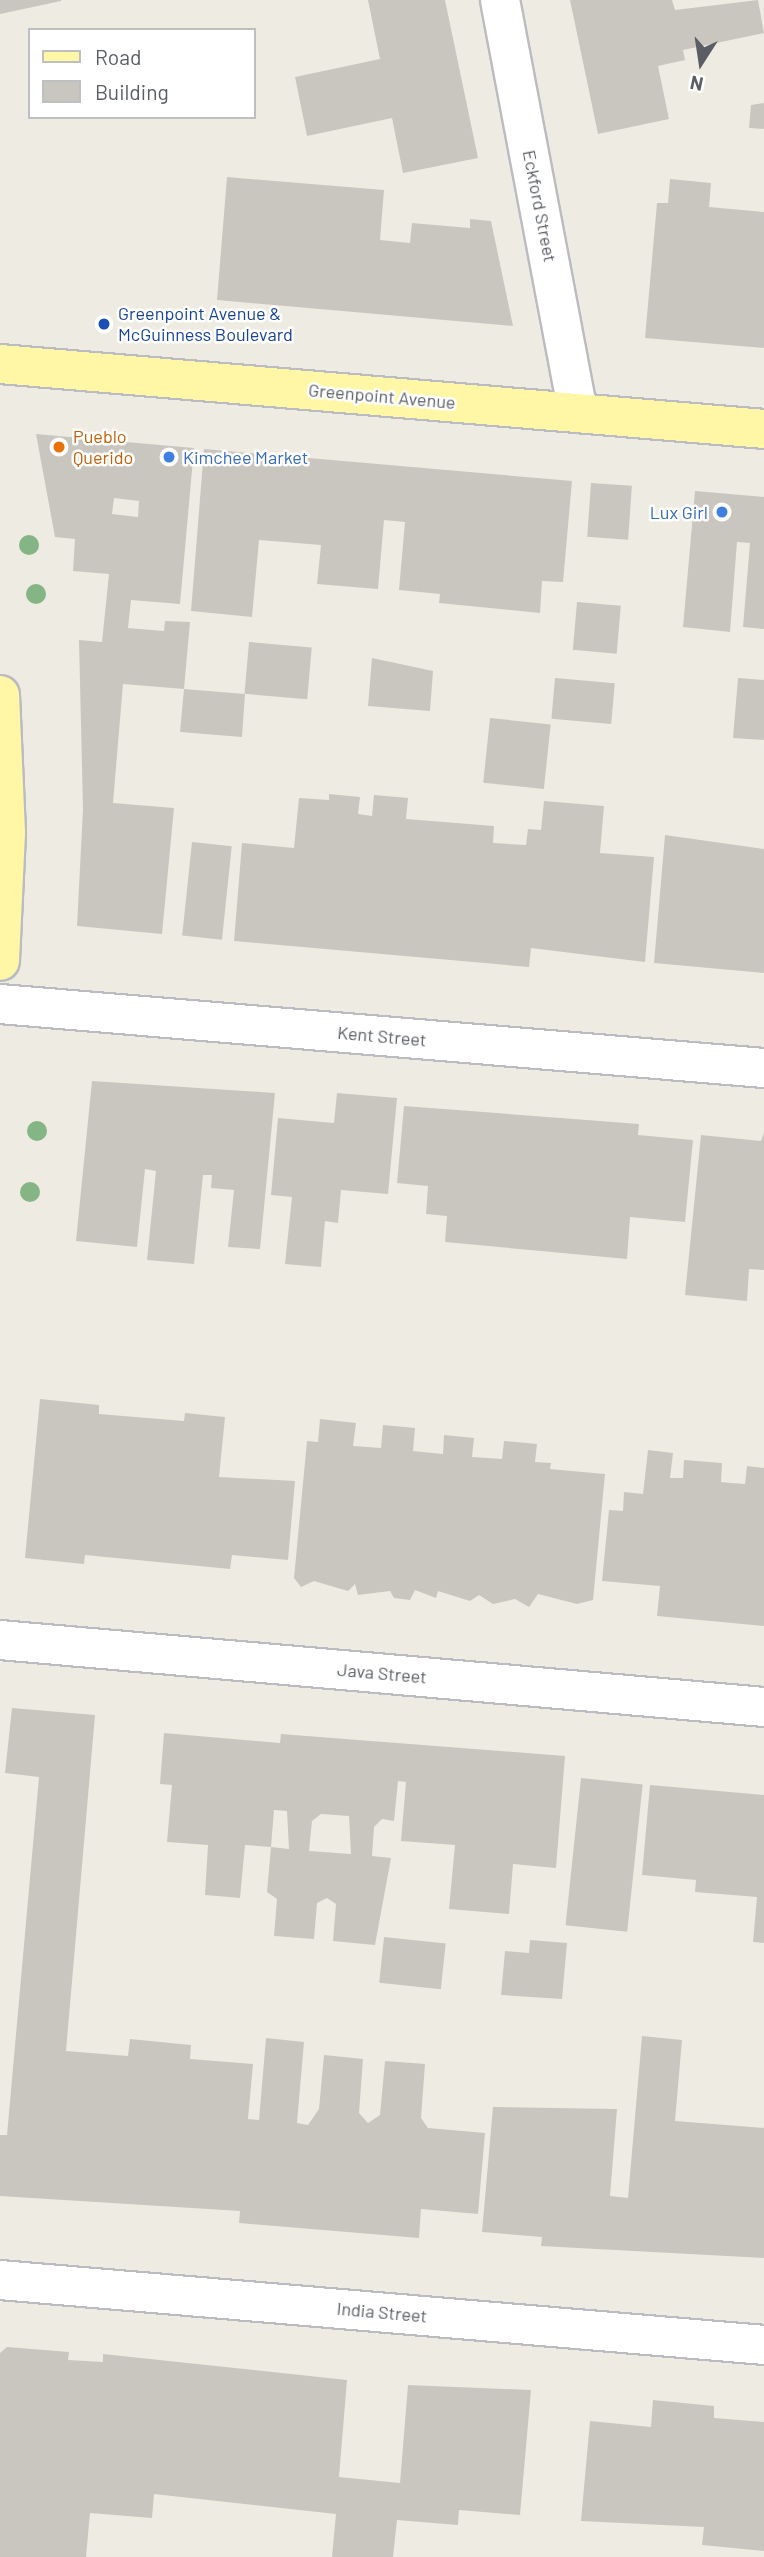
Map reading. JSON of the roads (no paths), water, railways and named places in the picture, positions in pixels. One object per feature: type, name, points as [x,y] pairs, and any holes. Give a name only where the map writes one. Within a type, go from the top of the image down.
[{"type":"main road","name":"Greenpoint Avenue","points":[[0,364],[764,429]]},
{"type":"main road","points":[[0,695],[6,833],[0,961]]},
{"type":"street","name":"Eckford Street","points":[[500,0],[578,413]]},
{"type":"street","name":"Kent Street","points":[[0,1004],[764,1068]]},
{"type":"street","name":"Java Street","points":[[0,1640],[764,1707]]},
{"type":"street","name":"India Street","points":[[0,2280],[764,2345]]},
{"type":"place","name":"Greenpoint Avenue & McGuinness Boulevard","points":[[104,324]]},
{"type":"place","name":"Pueblo Querido","points":[[59,447]]},
{"type":"place","name":"Kimchee Market","points":[[169,457]]},
{"type":"place","name":"Lux Girl","points":[[722,512]]}]
